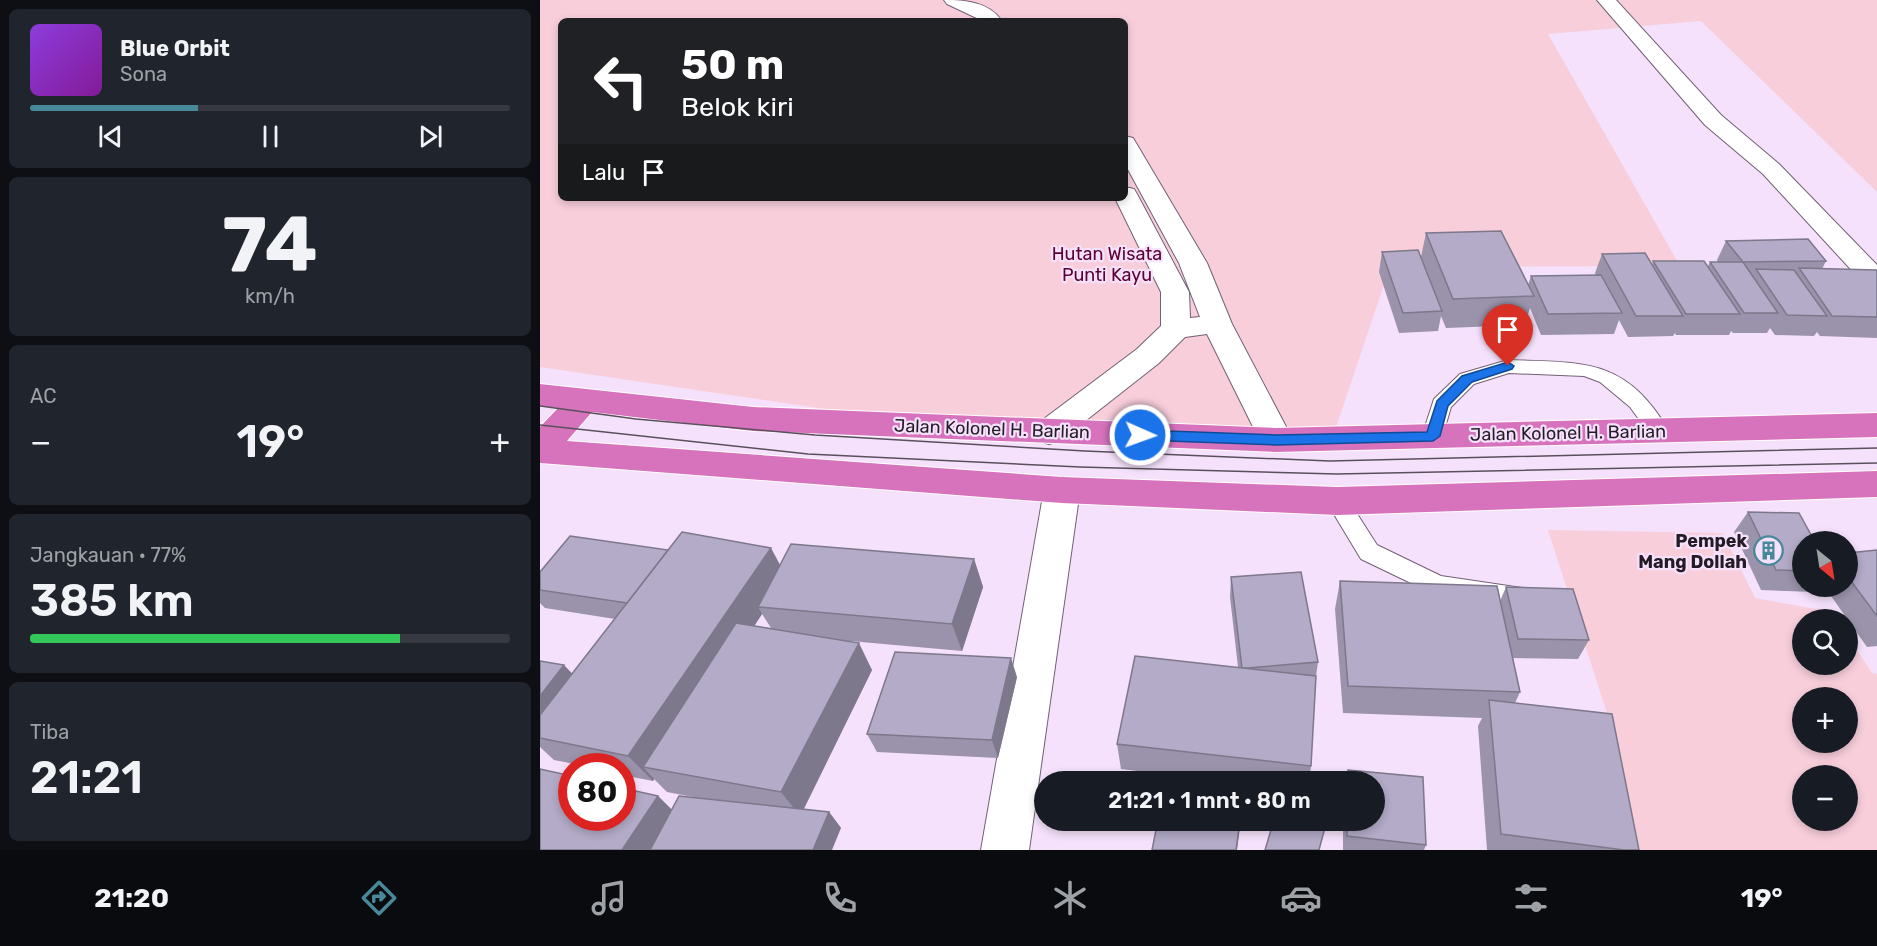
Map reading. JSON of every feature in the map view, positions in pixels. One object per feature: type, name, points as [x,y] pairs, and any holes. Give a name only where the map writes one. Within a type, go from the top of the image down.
[{"type":"highway","name":"Jalan Kolonel H. Barlian","points":[[540,395],[753,419],[1276,440],[1877,425]]},
{"type":"highway","points":[[540,449],[584,401]]},
{"type":"highway","points":[[540,449],[1062,490],[1337,501],[1877,484]]},
{"type":"street","points":[[953,0],[986,14],[990,18]]},
{"type":"street","points":[[1606,0],[1713,120],[1771,168],[1877,281]]},
{"type":"street","points":[[1128,148],[1193,263],[1217,324],[1276,440]]},
{"type":"street","points":[[1128,200],[1175,292],[1176,329]]},
{"type":"street","points":[[1049,432],[1148,356],[1176,329],[1217,324]]},
{"type":"street","points":[[1005,850],[1062,490]]},
{"type":"lane","points":[[1433,436],[1441,404],[1467,379],[1508,366],[1585,370],[1607,377],[1637,402],[1658,431]]},
{"type":"lane","points":[[1337,501],[1369,552],[1438,586],[1512,594]]},
{"type":"green space","name":"Hutan Wisata Punti Kayu","points":[[540,0],[1877,0],[1877,192],[1701,21],[1548,34],[1680,266],[1390,267],[1328,451],[839,411],[540,367]]},
{"type":"green space","points":[[1548,530],[1723,533],[1755,598],[1816,609],[1792,609],[1792,675],[1858,675],[1858,651],[1872,673],[1877,674],[1877,850],[1632,850],[1615,738]]},
{"type":"building","points":[[1501,231],[1534,296],[1453,299],[1426,233]]},
{"type":"building","points":[[1808,239],[1826,261],[1743,262],[1726,241]]},
{"type":"building","points":[[1418,250],[1442,311],[1403,313],[1382,252]]},
{"type":"building","points":[[1645,253],[1683,316],[1636,316],[1602,254]]},
{"type":"building","points":[[1653,261],[1704,261],[1740,314],[1686,314]]},
{"type":"building","points":[[1710,262],[1743,262],[1778,313],[1744,313]]},
{"type":"building","points":[[1799,268],[1877,270],[1877,317],[1832,316]]},
{"type":"building","points":[[1756,269],[1794,270],[1827,316],[1787,315]]},
{"type":"building","points":[[1601,275],[1622,313],[1548,314],[1531,276]]},
{"type":"building","points":[[1748,512],[1799,513],[1809,531],[1792,531],[1792,571],[1776,570]]},
{"type":"building","points":[[682,532],[771,548],[630,753],[613,753],[540,738],[540,715]]},
{"type":"building","points":[[570,536],[668,550],[627,603],[540,590],[540,572]]},
{"type":"building","points":[[791,544],[974,559],[952,624],[758,607]]},
{"type":"building","points":[[1877,550],[1877,616],[1858,590],[1858,552]]},
{"type":"building","points":[[1301,572],[1318,662],[1242,668],[1231,577]]},
{"type":"building","points":[[1340,581],[1497,586],[1520,692],[1348,686]]},
{"type":"building","points":[[1506,587],[1573,589],[1589,640],[1518,639]]},
{"type":"building","points":[[736,623],[859,643],[781,792],[643,767]]},
{"type":"building","points":[[895,652],[1011,658],[992,740],[867,734]]},
{"type":"building","points":[[1135,656],[1316,676],[1311,766],[1117,744]]},
{"type":"building","points":[[540,661],[564,665],[540,696]]},
{"type":"building","points":[[1489,700],[1612,714],[1639,850],[1501,834]]},
{"type":"building","points":[[540,769],[558,773],[558,831],[635,831],[622,850],[540,850]]},
{"type":"building","points":[[1385,773],[1423,777],[1426,845],[1347,836],[1347,831],[1385,831]]},
{"type":"building","points":[[636,791],[658,796],[636,829]]},
{"type":"building","points":[[679,796],[829,812],[813,850],[650,850]]},
{"type":"building","points":[[1156,831],[1239,831],[1236,850],[1152,850]]},
{"type":"building","points":[[1271,831],[1324,831],[1319,850],[1265,850]]},
{"type":"tram line","points":[[540,406],[636,419],[815,435],[1085,451],[1330,461],[1877,448]]},
{"type":"tram line","points":[[540,425],[808,454],[1080,467],[1337,474],[1877,463]]},
{"type":"place","name":"Pempek Mang Dollah","points":[[1768,551]]},
{"type":"route","points":[[1140,435],[1276,440],[1433,436],[1441,404],[1467,379],[1508,366]]}]
